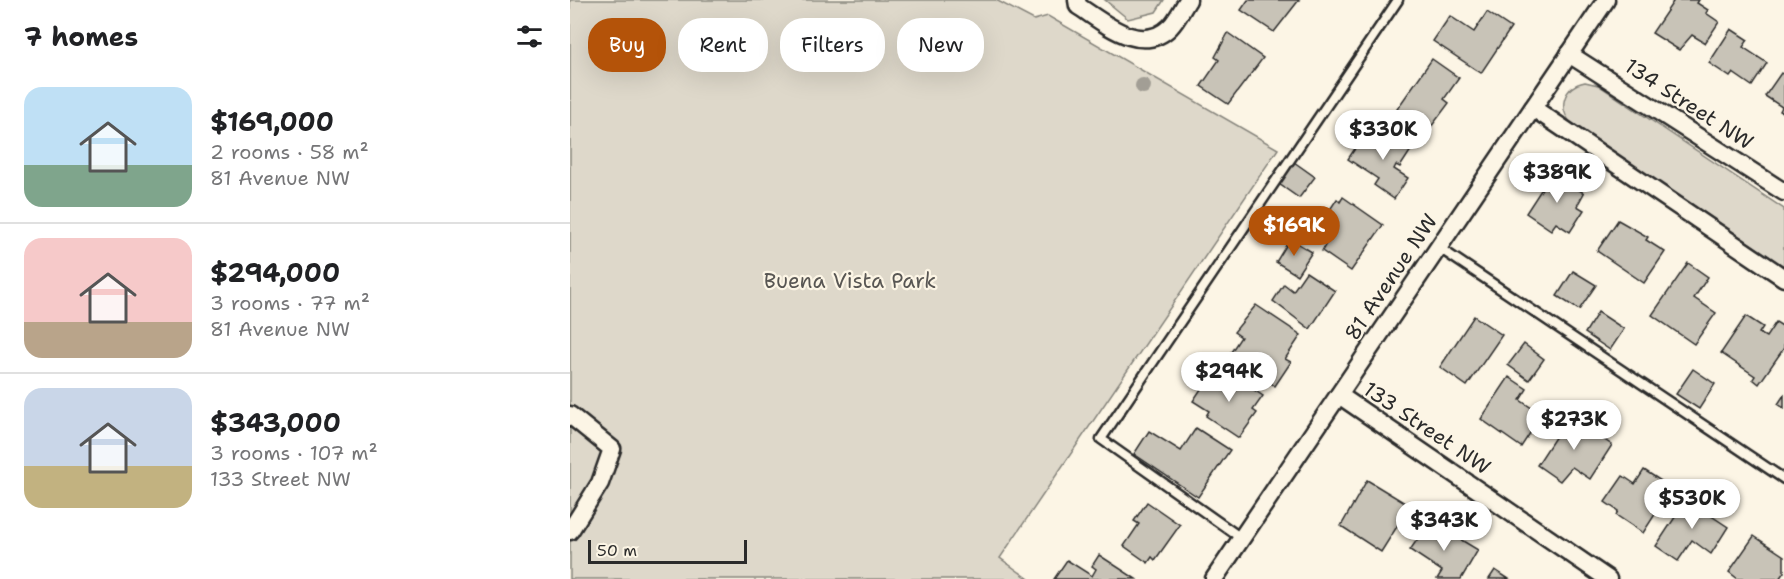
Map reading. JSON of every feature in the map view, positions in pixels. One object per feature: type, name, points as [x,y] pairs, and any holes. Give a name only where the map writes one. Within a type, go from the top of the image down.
[{"type":"street","points":[[1077,0],[1078,6],[1120,33],[1136,39],[1157,36],[1170,27],[1188,0]]},
{"type":"street","name":"81 Avenue NW","points":[[1214,579],[1606,0]]},
{"type":"street","name":"134 Street NW","points":[[1569,54],[1784,192]]},
{"type":"street","points":[[1533,108],[1784,278]]},
{"type":"street","name":"133 Street NW","points":[[1339,395],[1608,579]]},
{"type":"street","points":[[570,415],[612,448],[600,483],[570,531]]},
{"type":"lane","points":[[1241,538],[1101,439],[1398,0]]},
{"type":"lane","points":[[1438,247],[1784,479]]},
{"type":"green space","name":"Buena Vista Park","points":[[570,0],[996,0],[1034,20],[1048,16],[1278,149],[1000,558],[1029,579],[570,579]]},
{"type":"green space","points":[[1105,0],[1164,0],[1156,12],[1128,19]]},
{"type":"green space","points":[[1585,82],[1598,85],[1784,209],[1784,266],[1572,124],[1565,112],[1565,99],[1572,88]]},
{"type":"building","points":[[1248,0],[1299,0],[1274,32],[1241,10]]},
{"type":"building","points":[[1670,0],[1699,0],[1697,3],[1708,10],[1706,13],[1719,22],[1705,43],[1692,35],[1679,50],[1652,33],[1673,2]]},
{"type":"building","points":[[1487,12],[1511,28],[1481,73],[1433,41],[1450,16],[1474,32]]},
{"type":"building","points":[[1731,29],[1748,40],[1743,47],[1767,63],[1752,86],[1733,73],[1730,77],[1709,63]]},
{"type":"building","points":[[1228,33],[1263,58],[1228,104],[1201,86],[1219,60],[1215,57]]},
{"type":"building","points":[[1432,59],[1459,78],[1444,99],[1449,103],[1428,131],[1397,109]]},
{"type":"building","points":[[1781,73],[1784,75],[1784,113],[1780,111],[1782,107],[1765,96]]},
{"type":"building","points":[[1387,130],[1413,147],[1400,167],[1396,165],[1394,169],[1408,178],[1394,199],[1374,185],[1378,179],[1348,159],[1364,135],[1377,144]]},
{"type":"building","points":[[1294,162],[1315,177],[1299,198],[1279,184]]},
{"type":"building","points":[[1552,173],[1584,193],[1577,206],[1584,210],[1570,232],[1556,223],[1551,230],[1526,213]]},
{"type":"building","points":[[1343,197],[1383,225],[1351,271],[1322,251],[1336,226],[1325,217],[1337,199],[1340,202]]},
{"type":"building","points":[[1618,220],[1648,237],[1646,240],[1665,252],[1644,283],[1597,251]]},
{"type":"building","points":[[1290,239],[1312,252],[1297,275],[1276,262]]},
{"type":"building","points":[[1688,263],[1708,277],[1694,298],[1716,313],[1694,344],[1652,315]]},
{"type":"building","points":[[1573,271],[1596,285],[1579,310],[1557,296]]},
{"type":"building","points":[[1306,272],[1335,291],[1310,329],[1273,301],[1284,284],[1293,291]]},
{"type":"building","points":[[1256,305],[1301,335],[1285,359],[1291,362],[1275,386],[1229,355],[1241,337],[1234,332]]},
{"type":"building","points":[[1598,312],[1624,329],[1610,350],[1585,333]]},
{"type":"building","points":[[1474,316],[1502,335],[1467,386],[1440,367]]},
{"type":"building","points":[[1746,316],[1763,327],[1759,333],[1766,337],[1776,322],[1784,327],[1784,348],[1759,384],[1753,379],[1755,376],[1721,353]]},
{"type":"building","points":[[1524,344],[1544,359],[1529,380],[1508,365]]},
{"type":"building","points":[[1693,369],[1715,384],[1699,409],[1676,394]]},
{"type":"building","points":[[1226,371],[1263,396],[1253,410],[1257,413],[1239,438],[1206,416],[1209,411],[1193,401],[1209,377],[1218,383]]},
{"type":"building","points":[[1509,377],[1527,389],[1520,400],[1542,415],[1521,447],[1481,419]]},
{"type":"building","points":[[1784,395],[1784,408],[1778,404]]},
{"type":"building","points":[[1569,416],[1612,445],[1590,479],[1572,467],[1560,481],[1537,465]]},
{"type":"building","points":[[1196,428],[1230,450],[1198,497],[1134,454],[1149,431],[1181,451]]},
{"type":"building","points":[[1644,470],[1672,488],[1643,533],[1616,515],[1618,511],[1605,502],[1623,476],[1635,484]]},
{"type":"building","points":[[1367,480],[1410,506],[1381,552],[1341,526]]},
{"type":"building","points":[[1697,498],[1709,505],[1707,513],[1728,527],[1711,554],[1692,540],[1678,561],[1656,546],[1687,499],[1693,503]]},
{"type":"building","points":[[1147,502],[1180,525],[1155,560],[1152,557],[1148,563],[1124,546],[1139,524],[1134,521]]},
{"type":"building","points":[[1430,521],[1478,550],[1461,579],[1437,579],[1442,571],[1410,550]]},
{"type":"building","points":[[1754,536],[1784,556],[1784,572],[1779,579],[1738,579],[1729,572]]},
{"type":"building","points":[[1099,555],[1136,579],[1054,579],[1067,560],[1092,576],[1096,569],[1092,566]]},
{"type":"building","points":[[1495,570],[1509,579],[1489,579]]}]
